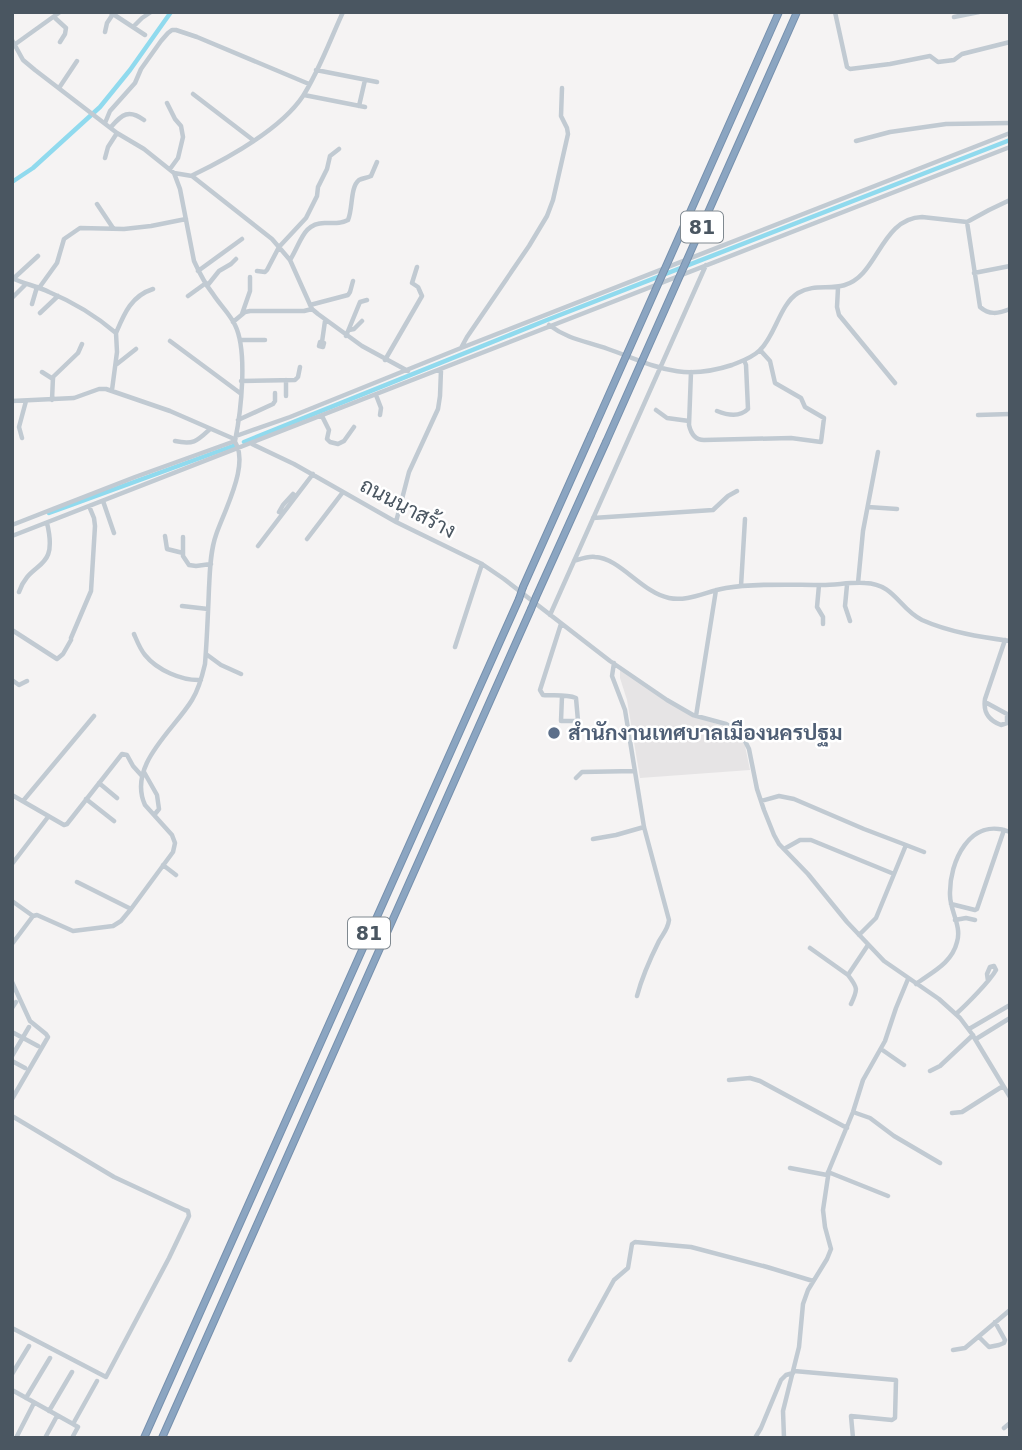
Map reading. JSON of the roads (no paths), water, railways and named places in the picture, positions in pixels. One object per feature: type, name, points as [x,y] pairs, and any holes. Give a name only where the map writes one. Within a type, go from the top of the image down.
[{"type":"highway","name":"81","points":[[144,1438],[779,12]]},
{"type":"highway","name":"81","points":[[162,1438],[797,12]]},
{"type":"street","points":[[133,27],[151,12]]},
{"type":"street","points":[[192,176],[253,141],[288,115],[304,95],[343,12]]},
{"type":"street","points":[[835,12],[847,67],[850,69],[930,56],[936,62],[954,60],[961,54],[1010,42]]},
{"type":"street","points":[[954,17],[979,12]]},
{"type":"street","points":[[105,32],[112,13],[145,36]]},
{"type":"street","points":[[60,42],[66,28],[56,14],[14,47],[23,60],[117,133],[144,149],[172,171],[192,176],[262,231],[290,260],[311,307],[325,321],[385,360],[408,371]]},
{"type":"street","points":[[105,123],[110,111],[135,83],[161,41],[172,30],[197,37],[309,84]]},
{"type":"street","points":[[59,88],[78,61]]},
{"type":"street","points":[[316,70],[377,82]]},
{"type":"street","points":[[304,95],[362,107],[365,80]]},
{"type":"street","points":[[458,355],[467,337],[534,238],[550,208],[568,134],[560,112],[562,88]]},
{"type":"street","points":[[193,94],[253,141]]},
{"type":"street","points":[[12,901],[33,916],[41,915],[73,931],[113,926],[131,909],[173,852],[175,843],[172,835],[145,805],[141,791],[143,773],[155,749],[192,700],[202,680],[213,542],[240,467],[236,438],[241,381],[240,340],[233,322],[206,284],[194,261],[180,189],[172,171],[183,137],[181,125],[167,103]]},
{"type":"street","points":[[111,127],[118,119],[129,114],[136,114],[144,120]]},
{"type":"street","points":[[856,141],[890,132],[946,124],[1010,123]]},
{"type":"street","points":[[105,158],[117,133]]},
{"type":"street","points":[[12,537],[89,506],[104,504],[238,447],[441,370],[458,355],[1010,133]]},
{"type":"street","points":[[12,525],[408,371],[549,326],[1010,147]]},
{"type":"street","points":[[257,271],[267,270],[279,247],[306,218],[317,196],[317,187],[327,169],[330,156],[339,149]]},
{"type":"street","points":[[290,260],[309,226],[348,220],[356,184],[370,176],[377,162]]},
{"type":"street","points":[[549,326],[571,339],[607,348],[660,369],[705,372],[744,360],[760,350],[795,296],[806,290],[838,288],[849,284],[863,273],[889,235],[904,221],[922,217],[967,222],[1010,200]]},
{"type":"street","points":[[97,204],[113,228]]},
{"type":"street","points":[[32,304],[38,287],[57,263],[65,239],[80,228],[151,226],[186,219]]},
{"type":"street","points":[[967,222],[980,307],[985,312],[999,313],[1010,309]]},
{"type":"street","points":[[60,231],[65,239]]},
{"type":"street","points":[[198,271],[242,239]]},
{"type":"street","points":[[38,256],[13,278],[58,296],[90,313],[116,333]]},
{"type":"street","points":[[188,296],[236,259]]},
{"type":"street","points":[[550,615],[706,265]]},
{"type":"street","points":[[974,272],[1010,266]]},
{"type":"street","points":[[385,360],[422,296],[411,279],[417,267]]},
{"type":"street","points":[[242,314],[250,290],[250,277]]},
{"type":"street","points":[[233,322],[245,312],[257,310],[304,311],[348,295],[353,281]]},
{"type":"street","points":[[12,298],[26,284]]},
{"type":"street","points":[[838,288],[839,315],[895,383]]},
{"type":"street","points":[[112,390],[116,365],[116,333],[138,296],[153,289]]},
{"type":"street","points":[[40,313],[58,296]]},
{"type":"street","points":[[346,336],[360,302],[368,300]]},
{"type":"street","points":[[322,342],[325,321]]},
{"type":"street","points":[[349,330],[362,321]]},
{"type":"street","points":[[240,340],[265,340]]},
{"type":"street","points":[[170,341],[241,393]]},
{"type":"street","points":[[52,400],[55,375],[78,353],[82,344]]},
{"type":"street","points":[[116,365],[135,349]]},
{"type":"street","points":[[691,372],[689,421],[691,432],[700,440],[791,438],[821,442],[824,418],[805,407],[801,398],[775,383],[770,361],[760,350]]},
{"type":"street","points":[[717,411],[729,415],[748,410],[744,360]]},
{"type":"street","points":[[241,381],[298,379],[300,367]]},
{"type":"street","points":[[396,522],[409,472],[438,409],[441,370]]},
{"type":"street","points":[[41,372],[53,379]]},
{"type":"street","points":[[286,380],[286,397]]},
{"type":"street","points":[[12,401],[74,398],[99,389],[112,390],[236,438]]},
{"type":"street","points":[[238,419],[273,404],[275,393]]},
{"type":"street","points":[[376,395],[381,408],[380,415]]},
{"type":"street","points":[[22,438],[19,427],[26,401]]},
{"type":"street","points":[[656,410],[667,418],[689,421]]},
{"type":"street","points":[[978,415],[1010,414]]},
{"type":"street","points":[[322,416],[329,430],[327,439],[335,444],[344,441],[354,427]]},
{"type":"street","points":[[175,441],[196,442],[210,429]]},
{"type":"street","name":"ถนนนาสร้าง","points":[[252,443],[313,474],[396,522],[482,564],[679,708],[726,724],[738,731],[749,749],[761,801]]},
{"type":"street","points":[[858,583],[861,549],[878,452]]},
{"type":"street","points":[[258,546],[313,474]]},
{"type":"street","points":[[279,512],[300,490]]},
{"type":"street","points":[[593,518],[713,510],[737,491]]},
{"type":"street","points":[[306,539],[343,492]]},
{"type":"street","points":[[104,504],[114,533]]},
{"type":"street","points":[[12,630],[57,659],[63,654],[90,591],[95,526],[89,506]]},
{"type":"street","points":[[868,507],[897,509]]},
{"type":"street","points":[[741,586],[745,519]]},
{"type":"street","points":[[19,592],[22,584],[42,564],[49,552],[47,523]]},
{"type":"street","points":[[165,536],[167,549],[183,553]]},
{"type":"street","points":[[183,537],[183,553],[189,565],[211,564]]},
{"type":"street","points":[[574,561],[590,557],[601,558],[643,586],[669,598],[682,599],[741,586],[866,583],[884,587],[920,619],[974,636],[1007,641],[985,702],[985,711],[991,720],[1001,725],[1006,723],[1007,714],[985,702]]},
{"type":"street","points":[[455,647],[482,564]]},
{"type":"street","points":[[819,585],[817,607],[823,617],[823,624]]},
{"type":"street","points":[[847,585],[845,606],[850,621]]},
{"type":"street","points":[[696,716],[716,590]]},
{"type":"street","points":[[182,606],[208,609]]},
{"type":"street","points":[[561,624],[540,690],[543,695],[562,696],[576,698],[578,721],[561,721],[562,696]]},
{"type":"street","points":[[134,635],[151,661],[185,679],[202,680]]},
{"type":"street","points":[[206,654],[221,665],[241,674]]},
{"type":"street","points":[[614,663],[612,676],[625,710],[644,827],[669,922],[645,971],[637,996]]},
{"type":"street","points":[[12,680],[19,685],[27,681]]},
{"type":"street","points":[[23,801],[94,716]]},
{"type":"street","points":[[12,794],[48,817],[67,824],[122,754],[127,755],[133,766],[143,773],[157,796],[159,809],[154,814]]},
{"type":"street","points":[[576,778],[585,772],[635,771]]},
{"type":"street","points":[[99,783],[117,798]]},
{"type":"street","points":[[924,852],[794,799],[779,796],[761,801],[774,835],[784,849],[884,961],[956,1014],[969,1029],[1010,1097]]},
{"type":"street","points":[[86,799],[114,821]]},
{"type":"street","points":[[12,864],[48,817]]},
{"type":"street","points":[[593,839],[644,827]]},
{"type":"street","points":[[916,984],[942,966],[950,957],[958,939],[955,920],[951,904],[949,891],[965,844],[978,832],[993,829],[1007,831],[977,909],[951,904]]},
{"type":"street","points":[[784,849],[800,840],[811,840],[894,874]]},
{"type":"street","points":[[859,935],[876,918],[906,845]]},
{"type":"street","points":[[163,865],[176,875]]},
{"type":"street","points":[[77,882],[131,909]]},
{"type":"street","points":[[12,944],[33,916]]},
{"type":"street","points":[[955,920],[975,920]]},
{"type":"street","points":[[848,975],[868,945]]},
{"type":"street","points":[[810,948],[848,975],[857,989],[851,1004]]},
{"type":"street","points":[[784,1438],[784,1404],[794,1372],[803,1304],[807,1290],[831,1249],[822,1210],[828,1174],[863,1080],[881,1049],[908,979]]},
{"type":"street","points":[[956,1014],[988,981]]},
{"type":"street","points":[[12,982],[30,1021],[48,1037],[12,1099]]},
{"type":"street","points":[[969,1029],[1010,1005]]},
{"type":"street","points":[[930,1071],[940,1066],[974,1037],[1010,1018]]},
{"type":"street","points":[[25,1068],[12,1058],[29,1027]]},
{"type":"street","points":[[12,1032],[38,1046]]},
{"type":"street","points":[[881,1049],[904,1065]]},
{"type":"street","points":[[729,1080],[750,1078],[760,1081],[847,1128]]},
{"type":"street","points":[[952,1113],[961,1112],[1003,1086]]},
{"type":"street","points":[[853,1112],[870,1118],[894,1136],[940,1163]]},
{"type":"street","points":[[12,1116],[114,1177],[188,1211],[189,1216],[106,1377],[12,1328]]},
{"type":"street","points":[[790,1168],[828,1174],[888,1196]]},
{"type":"street","points":[[570,1360],[614,1280],[626,1271],[635,1241],[691,1247],[813,1281]]},
{"type":"street","points":[[953,1350],[965,1348],[1010,1310]]},
{"type":"street","points":[[979,1337],[989,1347],[1004,1343],[1005,1340],[995,1322]]},
{"type":"street","points":[[12,1374],[29,1346]]},
{"type":"street","points":[[26,1398],[50,1358]]},
{"type":"street","points":[[49,1411],[72,1372]]},
{"type":"street","points":[[755,1438],[781,1380],[786,1375],[794,1372],[896,1380],[894,1420],[852,1416],[853,1438]]},
{"type":"street","points":[[73,1424],[97,1381]]},
{"type":"street","points":[[13,1392],[78,1427],[72,1438]]},
{"type":"street","points":[[16,1438],[34,1403]]},
{"type":"street","points":[[45,1438],[57,1416]]},
{"type":"street","points":[[1004,1428],[1010,1423]]},
{"type":"waterway","points":[[12,182],[33,168],[100,107],[171,12]]},
{"type":"waterway","points":[[244,442],[547,320],[1010,140]]},
{"type":"waterway","points":[[49,513],[233,446]]},
{"type":"place","name":"สำนักงานเทศบาลเมืองนครปฐม","points":[[554,733]]}]
